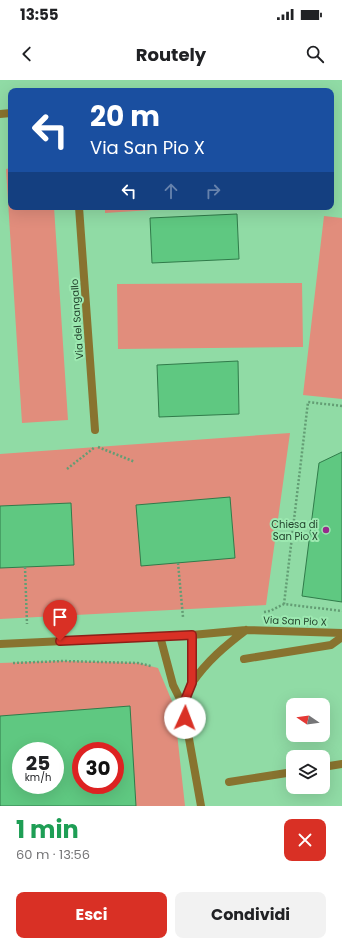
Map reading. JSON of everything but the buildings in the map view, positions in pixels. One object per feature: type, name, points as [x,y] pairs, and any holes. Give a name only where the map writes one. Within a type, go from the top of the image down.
[{"type":"street","name":"Via del Sangallo","points":[[79,210],[95,430]]},
{"type":"street","name":"Via San Pio X","points":[[0,644],[192,635],[246,630],[342,633]]},
{"type":"street","points":[[183,705],[192,683],[204,666],[246,630]]},
{"type":"street","points":[[192,635],[192,683]]},
{"type":"street","points":[[160,636],[173,686],[183,705],[201,806]]},
{"type":"street","points":[[244,659],[331,645],[342,637]]},
{"type":"street","points":[[330,766],[342,764]]},
{"type":"street","points":[[229,782],[286,773]]},
{"type":"path","points":[[342,406],[308,402],[284,604],[342,611]]},
{"type":"path","points":[[95,430],[96,447]]},
{"type":"path","points":[[96,447],[135,462]]},
{"type":"path","points":[[67,469],[96,447]]},
{"type":"path","points":[[178,563],[183,617]]},
{"type":"path","points":[[25,567],[27,624]]},
{"type":"path","points":[[8,663],[63,661],[138,663],[158,668]]},
{"type":"shaded area","points":[[6,169],[8,169],[8,201]]},
{"type":"shaded area","points":[[9,210],[54,210],[68,420],[22,423]]},
{"type":"shaded area","points":[[105,210],[151,210],[105,213]]},
{"type":"shaded area","points":[[324,216],[342,218],[342,399],[303,395]]},
{"type":"shaded area","points":[[302,283],[303,347],[118,349],[117,284]]},
{"type":"shaded area","points":[[290,433],[266,605],[0,619],[0,454]]},
{"type":"shaded area","points":[[63,661],[138,663],[158,668],[174,706],[185,806],[0,806],[0,663]]},
{"type":"place","name":"Chiesa di San Pio X","points":[[326,530]]},
{"type":"route","points":[[60,641],[192,635],[192,683],[183,705],[185,718]]}]
